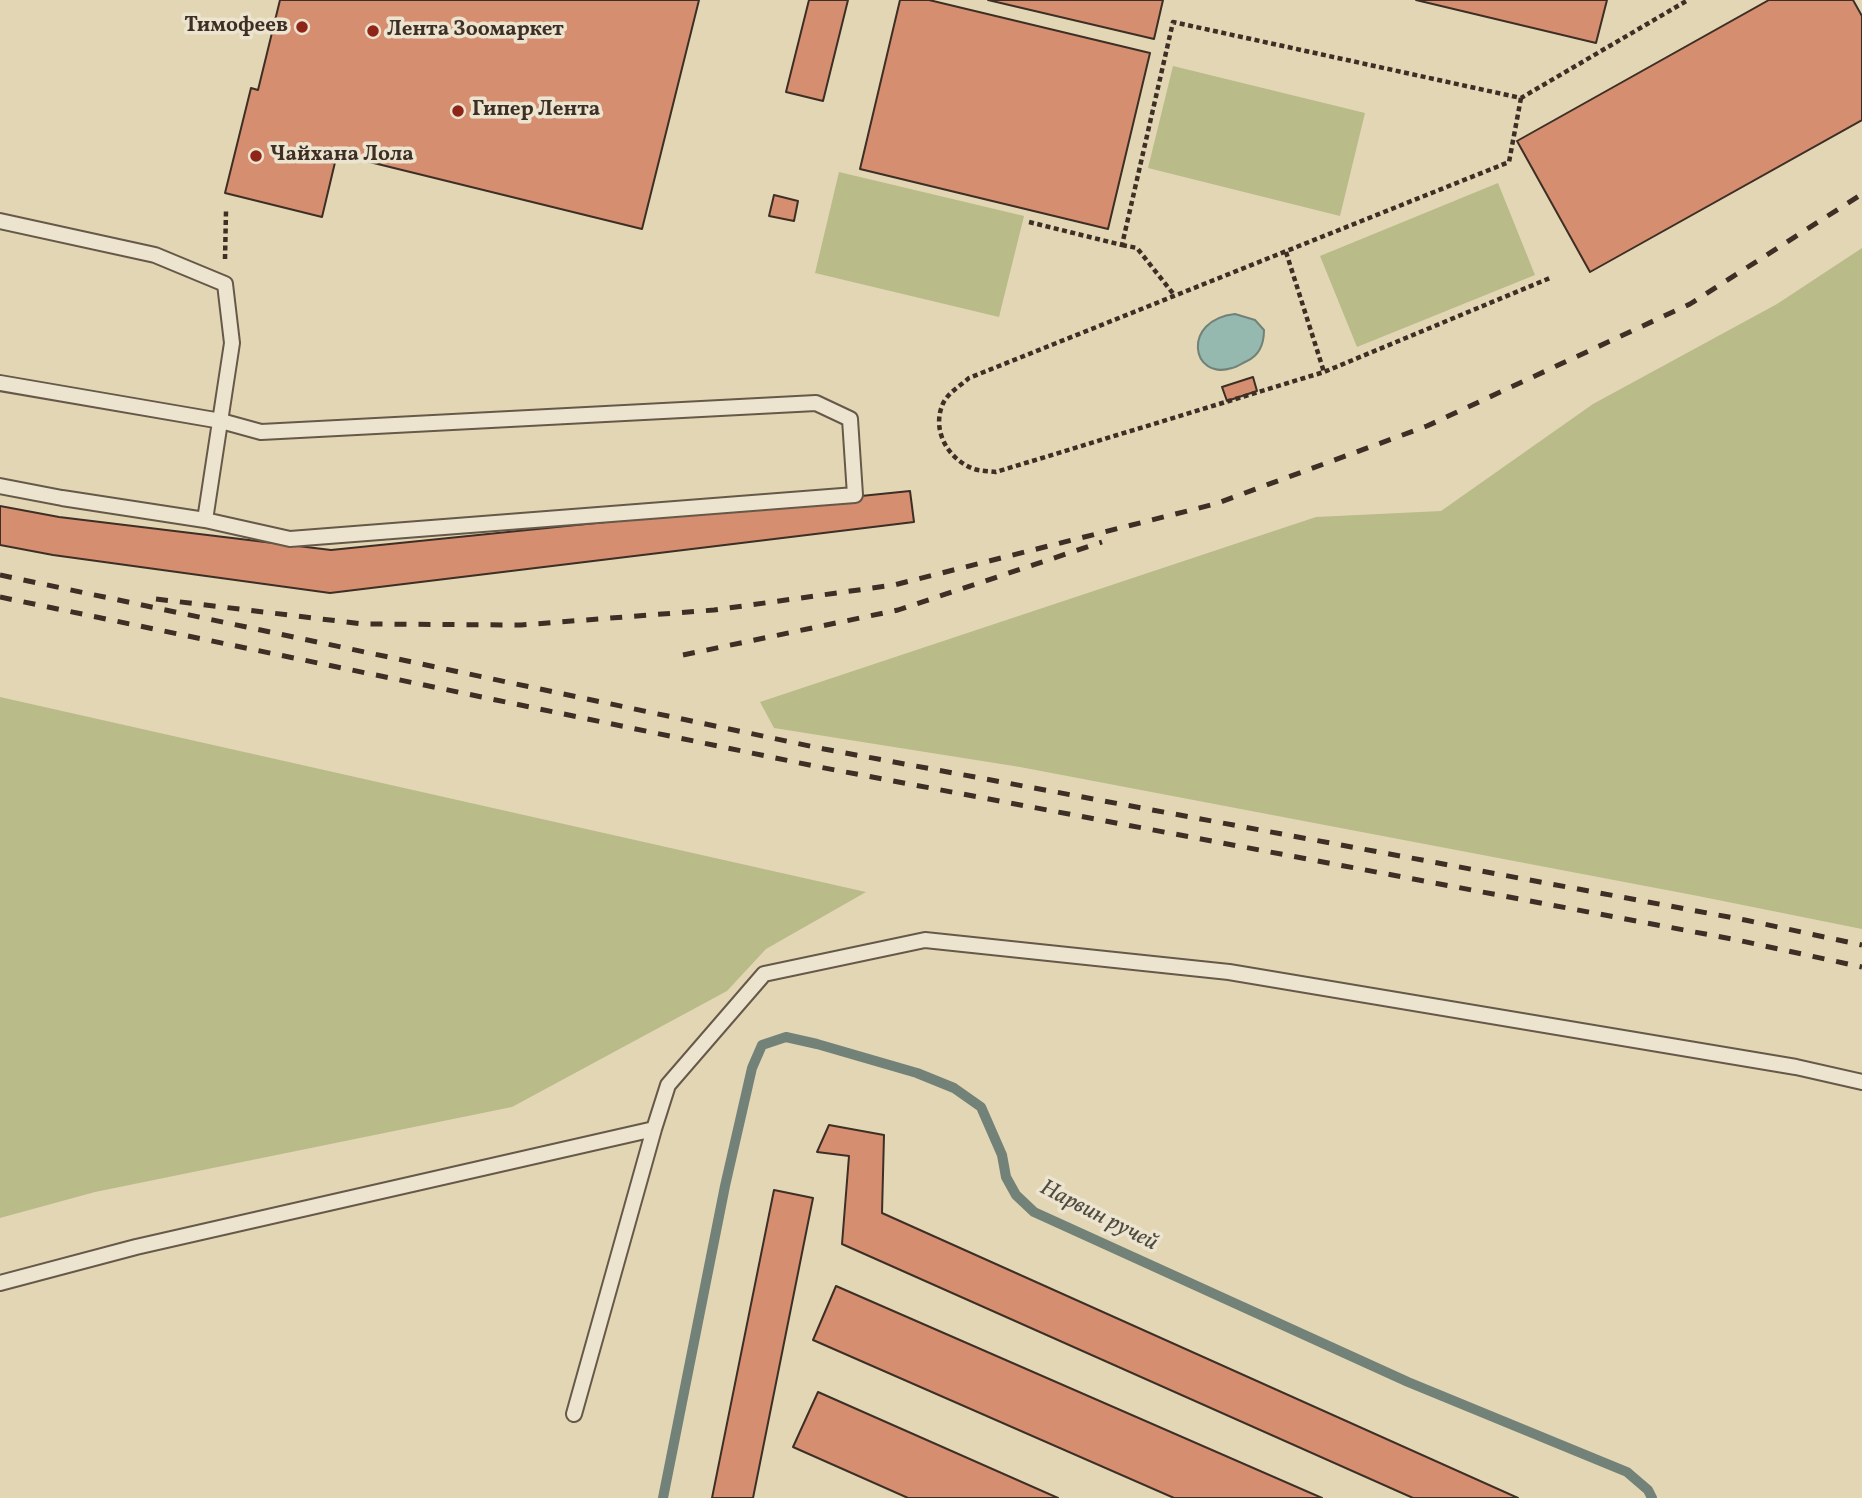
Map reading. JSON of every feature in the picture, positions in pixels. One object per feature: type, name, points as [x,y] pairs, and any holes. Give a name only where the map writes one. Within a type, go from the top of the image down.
[{"type":"lane","points":[[0,221],[155,255],[225,284],[232,343],[205,520]]},
{"type":"lane","points":[[0,383],[221,421],[261,432],[816,403],[849,419],[855,495],[290,539],[205,520],[0,486]]},
{"type":"lane","points":[[574,1414],[668,1085],[764,974],[925,940],[1229,972],[1796,1068],[1862,1082]]},
{"type":"lane","points":[[0,1283],[136,1247],[654,1129]]},
{"type":"path","points":[[1122,245],[1173,22],[1521,98],[1688,0]]},
{"type":"path","points":[[1521,98],[1509,162],[969,378],[952,392],[942,405],[939,423],[942,441],[954,458],[974,469],[996,472],[1324,372],[1550,278]]},
{"type":"path","points":[[225,284],[226,211]]},
{"type":"path","points":[[1028,222],[1138,248],[1175,296]]},
{"type":"path","points":[[1286,253],[1324,372]]},
{"type":"green space","points":[[1173,66],[1365,113],[1340,216],[1148,168]]},
{"type":"green space","points":[[839,172],[1024,216],[999,317],[815,273]]},
{"type":"green space","points":[[1498,183],[1535,275],[1357,347],[1320,256]]},
{"type":"green space","points":[[1862,248],[1862,929],[1020,767],[774,728],[760,702],[1316,517],[1441,511],[1593,404],[1777,304]]},
{"type":"green space","points":[[0,697],[866,892],[766,949],[727,991],[512,1107],[95,1192],[0,1218]]},
{"type":"water","points":[[1235,314],[1255,320],[1264,330],[1260,348],[1251,359],[1234,367],[1218,370],[1208,366],[1201,358],[1198,348],[1200,337],[1206,327],[1218,319]]},
{"type":"building","name":"Гипер Лента","points":[[280,0],[699,0],[642,229],[337,154],[322,217],[225,193],[251,88],[258,90]]},
{"type":"building","points":[[809,0],[848,0],[823,101],[786,92]]},
{"type":"building","points":[[900,0],[929,0],[1150,53],[1108,229],[860,169]]},
{"type":"building","points":[[988,0],[1163,0],[1154,39]]},
{"type":"building","points":[[1416,0],[1607,0],[1596,43]]},
{"type":"building","points":[[1769,0],[1853,0],[1862,16],[1862,120],[1590,272],[1517,141]]},
{"type":"building","points":[[774,195],[798,201],[794,221],[769,216]]},
{"type":"building","points":[[1253,377],[1257,391],[1227,401],[1222,387]]},
{"type":"building","points":[[910,491],[914,522],[330,593],[53,555],[0,545],[0,506],[59,517],[331,550]]},
{"type":"building","points":[[829,1125],[884,1135],[882,1213],[1518,1498],[1413,1498],[842,1244],[849,1156],[817,1152]]},
{"type":"building","points":[[774,1190],[813,1198],[753,1498],[712,1498]]},
{"type":"building","points":[[836,1286],[1322,1498],[1174,1498],[813,1340]]},
{"type":"building","points":[[818,1392],[1058,1498],[908,1498],[793,1447]]},
{"type":"waterway","name":"Нарвин ручей","points":[[663,1498],[725,1186],[752,1068],[762,1045],[786,1037],[917,1073],[954,1088],[981,1107],[1002,1155],[1006,1177],[1016,1195],[1034,1212],[1408,1382],[1627,1472],[1648,1490],[1652,1498]]},
{"type":"railway","points":[[156,599],[363,624],[521,625],[714,610],[894,585],[1215,504],[1427,426],[1690,304],[1862,194]]},
{"type":"railway","points":[[683,655],[898,610],[1102,542]]},
{"type":"railway","points":[[0,575],[824,749],[1745,920],[1862,945]]},
{"type":"railway","points":[[0,597],[819,767],[1737,940],[1862,967]]},
{"type":"place","name":"Тимофеев","points":[[302,27]]},
{"type":"place","name":"Лента Зоомаркет","points":[[373,31]]},
{"type":"place","name":"Гипер Лента","points":[[458,111]]},
{"type":"place","name":"Чайхана Лола","points":[[256,156]]}]
